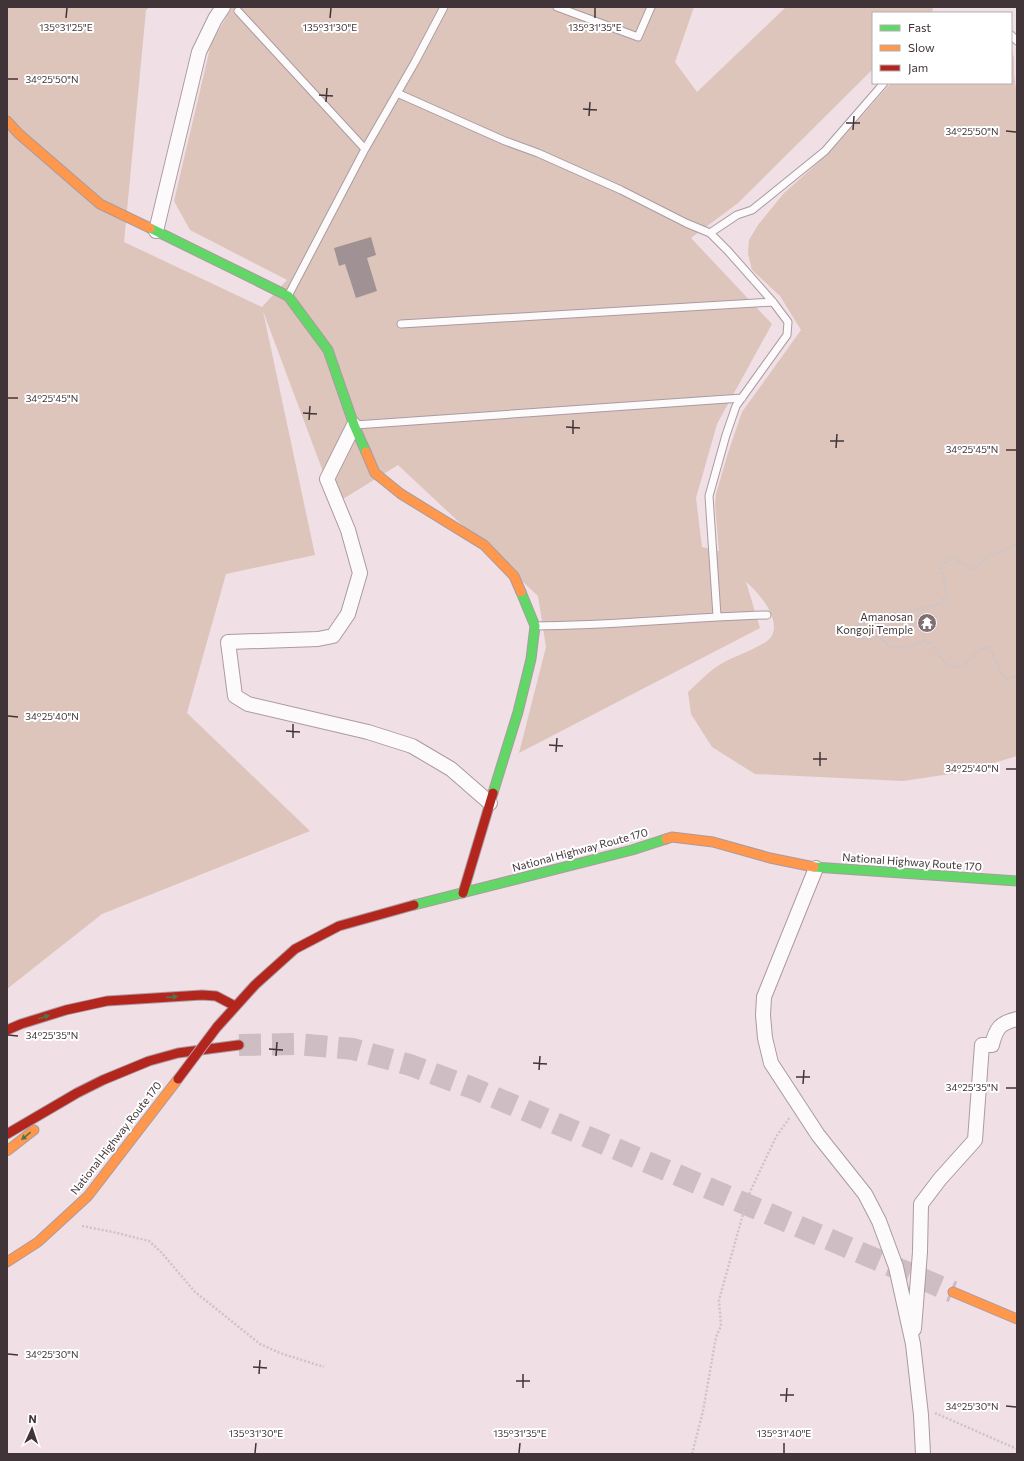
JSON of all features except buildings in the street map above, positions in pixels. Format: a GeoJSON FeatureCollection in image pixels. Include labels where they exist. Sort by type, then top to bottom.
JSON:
{"type":"FeatureCollection","features":[{"type":"Feature","properties":{"kind":"main road"},"geometry":{"type":"LineString","coordinates":[[7,121],[19,134],[100,204],[288,296],[328,350],[354,425],[375,474],[401,494],[484,545],[514,576],[535,626],[531,659],[518,712],[463,893]]}},
{"type":"Feature","properties":{"kind":"main road","name":"National Highway Route 170"},"geometry":{"type":"LineString","coordinates":[[7,1262],[38,1242],[88,1196],[217,1027],[255,985],[295,949],[340,926],[390,911],[632,850],[672,837],[712,842],[770,858],[816,868],[1017,881]]}},
{"type":"Feature","properties":{"kind":"main road"},"geometry":{"type":"LineString","coordinates":[[7,1030],[66,1010],[107,1001],[202,995],[216,996],[235,1006]]}},
{"type":"Feature","properties":{"kind":"main road"},"geometry":{"type":"LineString","coordinates":[[219,1006],[235,1006]]}},
{"type":"Feature","properties":{"kind":"main road"},"geometry":{"type":"LineString","coordinates":[[7,1134],[77,1093],[103,1080],[149,1062],[178,1053],[239,1045]]}},
{"type":"Feature","properties":{"kind":"main road"},"geometry":{"type":"LineString","coordinates":[[7,1151],[26,1137],[77,1093]]}},
{"type":"Feature","properties":{"kind":"main road"},"geometry":{"type":"LineString","coordinates":[[19,1117],[44,1111]]}},
{"type":"Feature","properties":{"kind":"main road"},"geometry":{"type":"LineString","coordinates":[[953,1292],[1017,1319]]}},
{"type":"Feature","properties":{"kind":"street"},"geometry":{"type":"LineString","coordinates":[[156,231],[200,52],[215,19],[223,7]]}},
{"type":"Feature","properties":{"kind":"street"},"geometry":{"type":"LineString","coordinates":[[354,425],[327,479],[348,530],[360,573],[348,614],[333,636],[318,639],[228,642],[235,696],[248,704],[368,732],[412,746],[451,769],[490,803]]}},
{"type":"Feature","properties":{"kind":"street"},"geometry":{"type":"LineString","coordinates":[[816,868],[764,997],[763,1015],[765,1038],[771,1063],[818,1135],[865,1194],[879,1221],[896,1267],[913,1344],[921,1415],[923,1454]]}},
{"type":"Feature","properties":{"kind":"street"},"geometry":{"type":"LineString","coordinates":[[913,1344],[920,1252],[921,1204],[940,1179],[975,1140],[982,1044],[992,1045],[995,1030],[1007,1022],[1017,1019]]}},
{"type":"Feature","properties":{"kind":"lane"},"geometry":{"type":"LineString","coordinates":[[288,296],[365,149],[444,7]]}},
{"type":"Feature","properties":{"kind":"lane"},"geometry":{"type":"LineString","coordinates":[[557,7],[638,37],[651,7]]}},
{"type":"Feature","properties":{"kind":"lane"},"geometry":{"type":"LineString","coordinates":[[238,11],[365,149]]}},
{"type":"Feature","properties":{"kind":"lane"},"geometry":{"type":"LineString","coordinates":[[710,233],[737,215],[752,210],[825,151],[883,84]]}},
{"type":"Feature","properties":{"kind":"lane"},"geometry":{"type":"LineString","coordinates":[[397,93],[505,142],[538,153],[621,190],[686,223],[710,233],[773,302],[788,322],[787,335],[736,406],[726,435],[709,496],[717,616]]}},
{"type":"Feature","properties":{"kind":"lane"},"geometry":{"type":"LineString","coordinates":[[401,324],[773,302]]}},
{"type":"Feature","properties":{"kind":"lane"},"geometry":{"type":"LineString","coordinates":[[354,425],[742,398]]}},
{"type":"Feature","properties":{"kind":"lane"},"geometry":{"type":"LineString","coordinates":[[535,626],[568,626],[767,614]]}},
{"type":"Feature","properties":{"kind":"path"},"geometry":{"type":"LineString","coordinates":[[1017,541],[1013,547],[988,556],[974,569],[956,560],[951,559],[944,562],[942,568],[946,596],[941,603],[875,619],[857,626],[854,630],[855,638],[860,640],[879,636],[889,647],[907,647],[924,641],[931,643],[946,665],[956,667],[964,665],[976,651],[984,648],[990,648],[1002,675],[1006,679],[1017,676]]}},
{"type":"Feature","properties":{"kind":"path"},"geometry":{"type":"LineString","coordinates":[[692,1454],[703,1411],[716,1337],[721,1326],[719,1300],[748,1196],[776,1137],[798,1105]]}},
{"type":"Feature","properties":{"kind":"path"},"geometry":{"type":"LineString","coordinates":[[60,1222],[113,1232],[148,1241],[161,1252],[195,1292],[260,1344],[324,1367]]}},
{"type":"Feature","properties":{"kind":"path"},"geometry":{"type":"LineString","coordinates":[[934,1413],[1017,1449]]}},
{"type":"Feature","properties":{"kind":"shaded area"},"geometry":{"type":"Polygon","coordinates":[[[7,7],[150,7],[146,10],[124,242],[262,307],[287,280],[190,230],[174,201],[211,44],[232,7],[694,7],[675,62],[697,92],[786,7],[932,7],[933,10],[931,12],[872,12],[872,70],[738,203],[691,238],[772,324],[717,424],[696,498],[702,547],[719,551],[715,504],[716,494],[742,412],[801,330],[780,296],[752,270],[748,254],[749,240],[758,225],[784,193],[830,152],[890,84],[1012,84],[1012,51],[1014,58],[1014,74],[1017,96],[1017,756],[964,772],[903,781],[755,774],[712,747],[691,714],[688,692],[708,674],[726,661],[767,641],[772,635],[774,627],[773,618],[764,601],[746,582],[760,628],[519,753],[546,647],[538,596],[398,465],[335,504],[263,311],[315,555],[226,574],[187,713],[310,831],[102,914],[7,989],[7,7]]]}},
{"type":"Feature","properties":{"kind":"tunnel"},"geometry":{"type":"LineString","coordinates":[[239,1045],[297,1044],[353,1049],[410,1065],[475,1089],[953,1292]]}},
{"type":"Feature","properties":{"kind":"traffic: fast"},"geometry":{"type":"LineString","coordinates":[[150,228],[288,296],[328,350],[354,425],[366,452]]}},
{"type":"Feature","properties":{"kind":"traffic: fast"},"geometry":{"type":"LineString","coordinates":[[493,793],[518,712],[531,659],[535,626],[521,592]]}},
{"type":"Feature","properties":{"kind":"traffic: fast"},"geometry":{"type":"LineString","coordinates":[[414,905],[632,850],[666,839]]}},
{"type":"Feature","properties":{"kind":"traffic: fast"},"geometry":{"type":"LineString","coordinates":[[814,867],[1017,881]]}},
{"type":"Feature","properties":{"kind":"traffic: slow"},"geometry":{"type":"LineString","coordinates":[[7,121],[19,134],[100,204],[150,228]]}},
{"type":"Feature","properties":{"kind":"traffic: slow"},"geometry":{"type":"LineString","coordinates":[[366,452],[375,473],[401,494],[484,545],[514,576],[521,592]]}},
{"type":"Feature","properties":{"kind":"traffic: slow"},"geometry":{"type":"LineString","coordinates":[[666,839],[672,837],[713,842],[770,858],[814,867]]}},
{"type":"Feature","properties":{"kind":"traffic: slow"},"geometry":{"type":"LineString","coordinates":[[7,1262],[38,1242],[88,1196],[178,1079]]}},
{"type":"Feature","properties":{"kind":"traffic: slow"},"geometry":{"type":"LineString","coordinates":[[7,1151],[34,1130]]}},
{"type":"Feature","properties":{"kind":"traffic: slow"},"geometry":{"type":"LineString","coordinates":[[953,1292],[1017,1319]]}},
{"type":"Feature","properties":{"kind":"traffic: jam"},"geometry":{"type":"LineString","coordinates":[[463,893],[493,793]]}},
{"type":"Feature","properties":{"kind":"traffic: jam"},"geometry":{"type":"LineString","coordinates":[[217,1027],[255,985],[295,949],[339,926],[414,905]]}},
{"type":"Feature","properties":{"kind":"traffic: jam"},"geometry":{"type":"LineString","coordinates":[[7,1030],[66,1010],[107,1001],[202,995],[216,996],[235,1006]]}},
{"type":"Feature","properties":{"kind":"traffic: jam"},"geometry":{"type":"LineString","coordinates":[[178,1079],[217,1027]]}},
{"type":"Feature","properties":{"kind":"traffic: jam"},"geometry":{"type":"LineString","coordinates":[[7,1134],[77,1093],[103,1080],[149,1061],[178,1053],[239,1045]]}},
{"type":"Feature","properties":{"kind":"place","name":"Amanosan Kongoji Temple"},"geometry":{"type":"Point","coordinates":[927,623]}}]}
